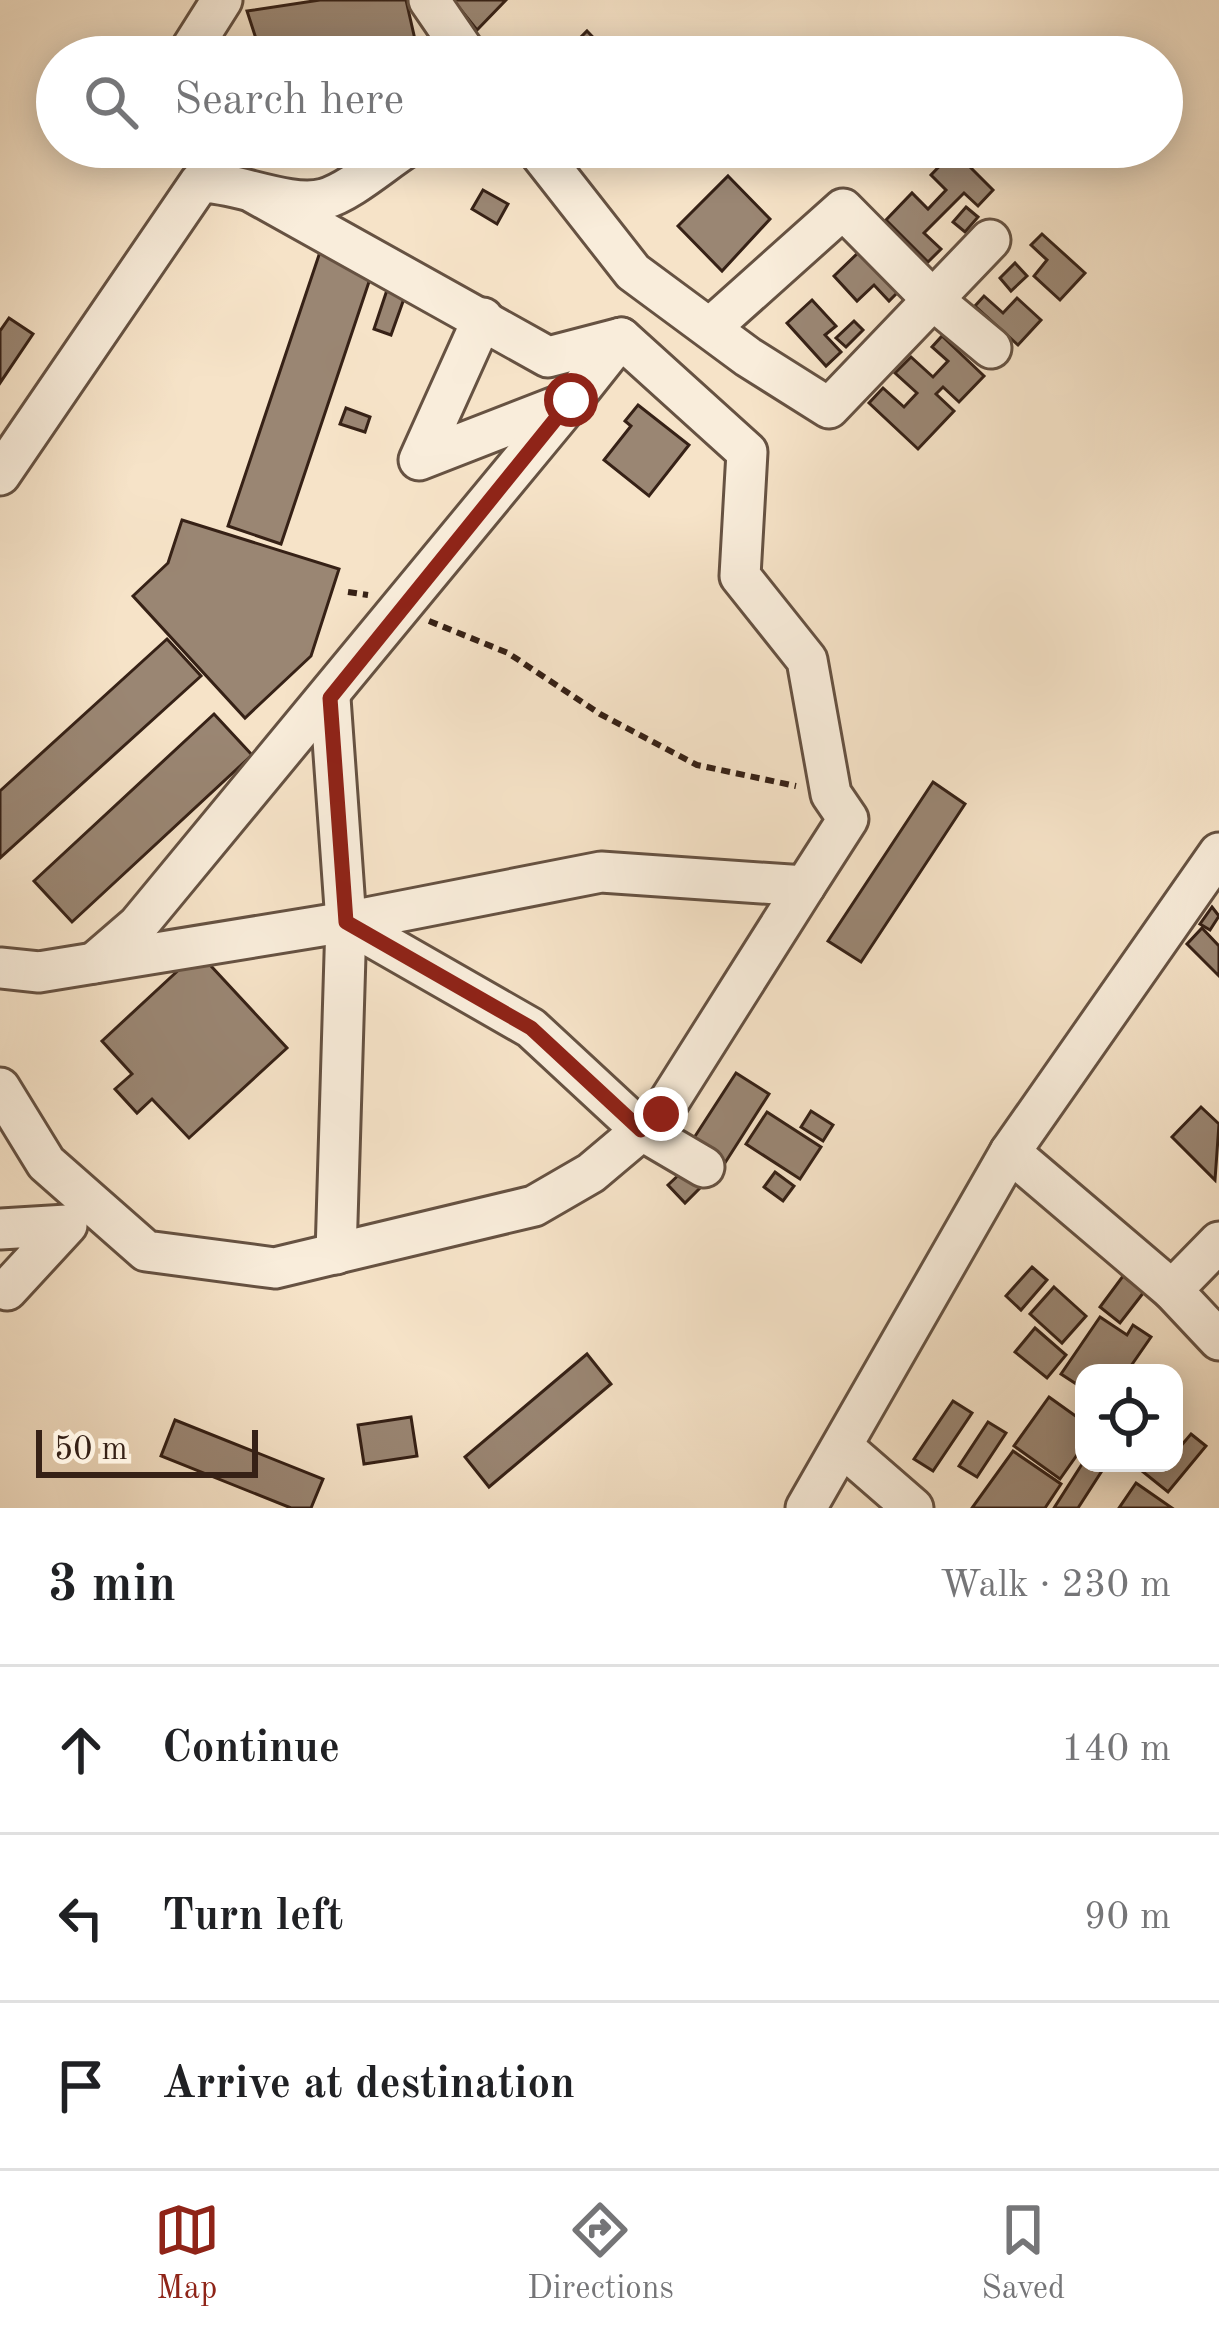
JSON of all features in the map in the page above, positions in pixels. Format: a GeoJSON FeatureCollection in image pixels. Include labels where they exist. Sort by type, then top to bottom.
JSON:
{"type":"FeatureCollection","features":[{"type":"Feature","properties":{"kind":"street"},"geometry":{"type":"LineString","coordinates":[[200,36],[223,0]]}},
{"type":"Feature","properties":{"kind":"street"},"geometry":{"type":"LineString","coordinates":[[428,0],[453,36]]}},
{"type":"Feature","properties":{"kind":"street"},"geometry":{"type":"LineString","coordinates":[[219,168],[242,188],[548,357],[621,338]]}},
{"type":"Feature","properties":{"kind":"street"},"geometry":{"type":"LineString","coordinates":[[0,475],[200,182],[323,199],[373,168]]}},
{"type":"Feature","properties":{"kind":"street"},"geometry":{"type":"LineString","coordinates":[[551,168],[633,272],[829,408],[990,240]]}},
{"type":"Feature","properties":{"kind":"street"},"geometry":{"type":"LineString","coordinates":[[710,328],[842,209],[932,299],[991,348]]}},
{"type":"Feature","properties":{"kind":"street"},"geometry":{"type":"LineString","coordinates":[[483,318],[419,460],[571,400]]}},
{"type":"Feature","properties":{"kind":"street"},"geometry":{"type":"LineString","coordinates":[[93,964],[138,925],[330,698],[621,338]]}},
{"type":"Feature","properties":{"kind":"street"},"geometry":{"type":"LineString","coordinates":[[0,1088],[46,1163],[146,1251],[275,1268],[533,1206],[591,1173],[661,1114],[848,819],[831,794],[807,660],[740,576],[747,452],[621,338]]}},
{"type":"Feature","properties":{"kind":"street"},"geometry":{"type":"LineString","coordinates":[[330,698],[346,922],[336,1254]]}},
{"type":"Feature","properties":{"kind":"street"},"geometry":{"type":"LineString","coordinates":[[806,1508],[1010,1152],[1219,853]]}},
{"type":"Feature","properties":{"kind":"street"},"geometry":{"type":"LineString","coordinates":[[0,968],[39,973],[346,922],[601,872],[806,886]]}},
{"type":"Feature","properties":{"kind":"street"},"geometry":{"type":"LineString","coordinates":[[346,922],[531,1028],[641,1130],[704,1167]]}},
{"type":"Feature","properties":{"kind":"street"},"geometry":{"type":"LineString","coordinates":[[1010,1152],[1172,1290],[1219,1340]]}},
{"type":"Feature","properties":{"kind":"street"},"geometry":{"type":"LineString","coordinates":[[0,1229],[67,1226],[7,1291]]}},
{"type":"Feature","properties":{"kind":"street"},"geometry":{"type":"LineString","coordinates":[[1172,1290],[1219,1243]]}},
{"type":"Feature","properties":{"kind":"street"},"geometry":{"type":"LineString","coordinates":[[844,1448],[913,1508]]}},
{"type":"Feature","properties":{"kind":"path"},"geometry":{"type":"LineString","coordinates":[[348,592],[508,653],[600,714],[698,765],[831,794]]}},
{"type":"Feature","properties":{"kind":"building"},"geometry":{"type":"Polygon","coordinates":[[[320,0],[406,0],[414,36],[255,36],[247,11],[320,0]]]}},
{"type":"Feature","properties":{"kind":"building"},"geometry":{"type":"Polygon","coordinates":[[[453,0],[506,0],[477,30],[453,0]]]}},
{"type":"Feature","properties":{"kind":"building"},"geometry":{"type":"Polygon","coordinates":[[[938,168],[971,168],[993,190],[978,206],[964,193],[924,233],[941,249],[928,262],[886,220],[912,193],[928,209],[946,190],[931,175],[938,168]]]}},
{"type":"Feature","properties":{"kind":"building"},"geometry":{"type":"Polygon","coordinates":[[[728,176],[770,219],[722,271],[678,226],[728,176]]]}},
{"type":"Feature","properties":{"kind":"building"},"geometry":{"type":"Polygon","coordinates":[[[483,190],[508,204],[497,224],[472,209],[483,190]]]}},
{"type":"Feature","properties":{"kind":"building"},"geometry":{"type":"Polygon","coordinates":[[[966,207],[978,217],[965,232],[953,222],[966,207]]]}},
{"type":"Feature","properties":{"kind":"building"},"geometry":{"type":"Polygon","coordinates":[[[1042,234],[1085,273],[1060,300],[1034,276],[1047,260],[1031,245],[1042,234]]]}},
{"type":"Feature","properties":{"kind":"building"},"geometry":{"type":"Polygon","coordinates":[[[321,249],[374,267],[281,544],[228,526],[321,249]]]}},
{"type":"Feature","properties":{"kind":"building"},"geometry":{"type":"Polygon","coordinates":[[[861,250],[899,291],[889,301],[874,285],[857,301],[834,276],[861,250]]]}},
{"type":"Feature","properties":{"kind":"building"},"geometry":{"type":"Polygon","coordinates":[[[1015,263],[1027,276],[1011,291],[1000,278],[1015,263]]]}},
{"type":"Feature","properties":{"kind":"building"},"geometry":{"type":"Polygon","coordinates":[[[387,290],[405,296],[391,335],[374,329],[387,290]]]}},
{"type":"Feature","properties":{"kind":"building"},"geometry":{"type":"Polygon","coordinates":[[[984,296],[1003,313],[1017,298],[1041,320],[1018,345],[975,306],[984,296]]]}},
{"type":"Feature","properties":{"kind":"building"},"geometry":{"type":"Polygon","coordinates":[[[812,300],[836,326],[825,335],[841,352],[826,366],[787,323],[812,300]]]}},
{"type":"Feature","properties":{"kind":"building"},"geometry":{"type":"Polygon","coordinates":[[[9,318],[33,334],[0,383],[0,331],[9,318]]]}},
{"type":"Feature","properties":{"kind":"building"},"geometry":{"type":"Polygon","coordinates":[[[854,321],[863,330],[846,347],[836,338],[854,321]]]}},
{"type":"Feature","properties":{"kind":"building"},"geometry":{"type":"Polygon","coordinates":[[[942,336],[984,376],[959,402],[943,387],[936,394],[954,411],[918,449],[869,403],[883,388],[904,407],[917,393],[895,373],[911,357],[933,377],[948,361],[932,347],[942,336]]]}},
{"type":"Feature","properties":{"kind":"building"},"geometry":{"type":"Polygon","coordinates":[[[638,405],[689,445],[649,496],[604,460],[631,426],[625,421],[638,405]]]}},
{"type":"Feature","properties":{"kind":"building"},"geometry":{"type":"Polygon","coordinates":[[[346,408],[370,417],[365,432],[340,424],[346,408]]]}},
{"type":"Feature","properties":{"kind":"building"},"geometry":{"type":"Polygon","coordinates":[[[182,520],[339,569],[311,656],[245,718],[133,596],[168,563],[182,520]]]}},
{"type":"Feature","properties":{"kind":"building"},"geometry":{"type":"Polygon","coordinates":[[[167,639],[201,676],[0,858],[0,791],[167,639]]]}},
{"type":"Feature","properties":{"kind":"building"},"geometry":{"type":"Polygon","coordinates":[[[214,714],[252,755],[72,922],[34,881],[214,714]]]}},
{"type":"Feature","properties":{"kind":"building"},"geometry":{"type":"Polygon","coordinates":[[[933,782],[965,804],[861,962],[828,941],[933,782]]]}},
{"type":"Feature","properties":{"kind":"building"},"geometry":{"type":"Polygon","coordinates":[[[1212,907],[1219,916],[1210,930],[1200,924],[1212,907]]]}},
{"type":"Feature","properties":{"kind":"building"},"geometry":{"type":"Polygon","coordinates":[[[1202,928],[1219,946],[1219,976],[1187,944],[1202,928]]]}},
{"type":"Feature","properties":{"kind":"building"},"geometry":{"type":"Polygon","coordinates":[[[198,952],[287,1048],[189,1138],[152,1099],[137,1113],[115,1089],[132,1074],[102,1041],[198,952]]]}},
{"type":"Feature","properties":{"kind":"building"},"geometry":{"type":"Polygon","coordinates":[[[736,1073],[769,1094],[723,1166],[690,1144],[736,1073]]]}},
{"type":"Feature","properties":{"kind":"building"},"geometry":{"type":"Polygon","coordinates":[[[1201,1107],[1219,1124],[1215,1180],[1172,1137],[1201,1107]]]}},
{"type":"Feature","properties":{"kind":"building"},"geometry":{"type":"Polygon","coordinates":[[[811,1111],[833,1125],[823,1141],[801,1127],[811,1111]]]}},
{"type":"Feature","properties":{"kind":"building"},"geometry":{"type":"Polygon","coordinates":[[[767,1112],[821,1147],[800,1179],[746,1144],[767,1112]]]}},
{"type":"Feature","properties":{"kind":"building"},"geometry":{"type":"Polygon","coordinates":[[[685,1169],[702,1186],[685,1203],[668,1185],[685,1169]]]}},
{"type":"Feature","properties":{"kind":"building"},"geometry":{"type":"Polygon","coordinates":[[[775,1172],[794,1186],[783,1201],[764,1187],[775,1172]]]}},
{"type":"Feature","properties":{"kind":"building"},"geometry":{"type":"Polygon","coordinates":[[[1032,1267],[1047,1280],[1021,1310],[1006,1296],[1032,1267]]]}},
{"type":"Feature","properties":{"kind":"building"},"geometry":{"type":"Polygon","coordinates":[[[1123,1276],[1144,1292],[1120,1323],[1100,1307],[1123,1276]]]}},
{"type":"Feature","properties":{"kind":"building"},"geometry":{"type":"Polygon","coordinates":[[[1054,1287],[1086,1316],[1062,1343],[1030,1314],[1054,1287]]]}},
{"type":"Feature","properties":{"kind":"building"},"geometry":{"type":"Polygon","coordinates":[[[1100,1317],[1127,1335],[1133,1325],[1151,1337],[1132,1364],[1075,1364],[1075,1383],[1061,1374],[1100,1317]]]}},
{"type":"Feature","properties":{"kind":"building"},"geometry":{"type":"Polygon","coordinates":[[[1035,1328],[1066,1355],[1047,1378],[1015,1352],[1035,1328]]]}},
{"type":"Feature","properties":{"kind":"building"},"geometry":{"type":"Polygon","coordinates":[[[587,1354],[611,1384],[489,1487],[465,1457],[587,1354]]]}},
{"type":"Feature","properties":{"kind":"building"},"geometry":{"type":"Polygon","coordinates":[[[1049,1397],[1075,1416],[1075,1458],[1060,1479],[1014,1446],[1049,1397]]]}},
{"type":"Feature","properties":{"kind":"building"},"geometry":{"type":"Polygon","coordinates":[[[953,1401],[972,1413],[933,1471],[914,1459],[953,1401]]]}},
{"type":"Feature","properties":{"kind":"building"},"geometry":{"type":"Polygon","coordinates":[[[411,1417],[417,1456],[364,1464],[358,1425],[411,1417]]]}},
{"type":"Feature","properties":{"kind":"building"},"geometry":{"type":"Polygon","coordinates":[[[175,1420],[323,1479],[311,1508],[291,1508],[161,1456],[175,1420]]]}},
{"type":"Feature","properties":{"kind":"building"},"geometry":{"type":"Polygon","coordinates":[[[988,1422],[1006,1433],[977,1477],[959,1466],[988,1422]]]}},
{"type":"Feature","properties":{"kind":"building"},"geometry":{"type":"Polygon","coordinates":[[[1191,1434],[1206,1446],[1168,1492],[1143,1472],[1183,1472],[1183,1443],[1191,1434]]]}},
{"type":"Feature","properties":{"kind":"building"},"geometry":{"type":"Polygon","coordinates":[[[1013,1451],[1061,1484],[1045,1508],[972,1508],[1013,1451]]]}},
{"type":"Feature","properties":{"kind":"building"},"geometry":{"type":"Polygon","coordinates":[[[1077,1472],[1101,1472],[1078,1508],[1054,1508],[1077,1472]]]}},
{"type":"Feature","properties":{"kind":"building"},"geometry":{"type":"Polygon","coordinates":[[[1136,1483],[1172,1508],[1119,1508],[1136,1483]]]}},
{"type":"Feature","properties":{"kind":"route"},"geometry":{"type":"LineString","coordinates":[[571,400],[330,698],[346,922],[531,1028],[641,1130],[661,1114]]}}]}
